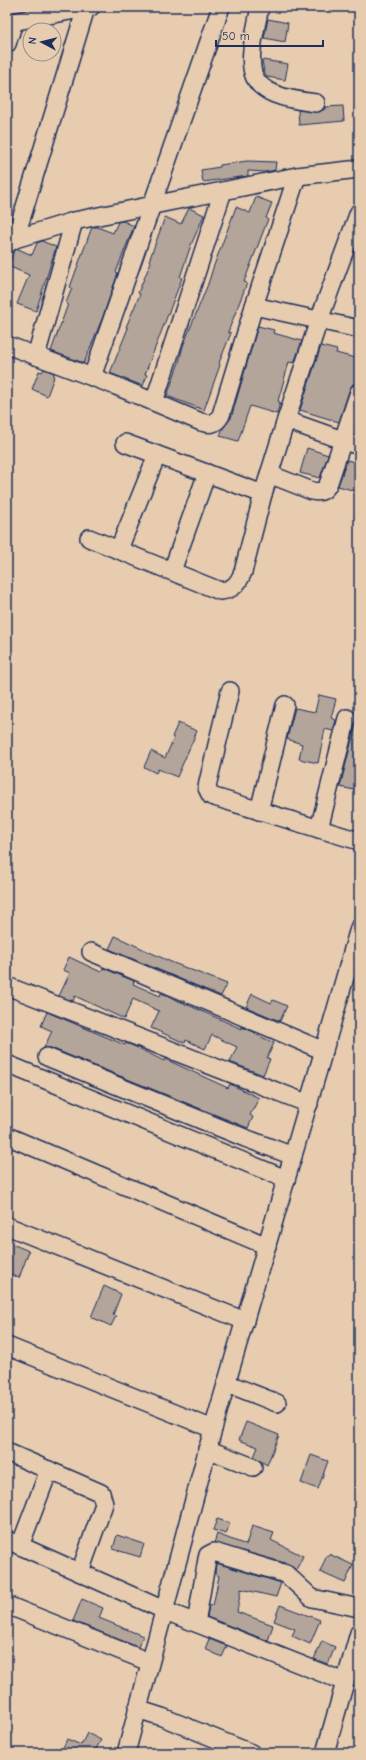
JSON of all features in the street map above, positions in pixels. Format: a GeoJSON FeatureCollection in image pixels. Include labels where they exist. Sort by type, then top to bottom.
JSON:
{"type":"FeatureCollection","features":[{"type":"Feature","properties":{"kind":"street"},"geometry":{"type":"LineString","coordinates":[[7,44],[11,23],[89,7]]}},
{"type":"Feature","properties":{"kind":"street"},"geometry":{"type":"LineString","coordinates":[[11,241],[89,7]]}},
{"type":"Feature","properties":{"kind":"street"},"geometry":{"type":"LineString","coordinates":[[92,377],[221,7]]}},
{"type":"Feature","properties":{"kind":"street"},"geometry":{"type":"LineString","coordinates":[[260,7],[251,56],[252,72],[258,84],[269,92],[281,97],[316,103]]}},
{"type":"Feature","properties":{"kind":"street"},"geometry":{"type":"LineString","coordinates":[[11,241],[74,221],[297,176],[359,169]]}},
{"type":"Feature","properties":{"kind":"street"},"geometry":{"type":"LineString","coordinates":[[7,345],[92,377],[201,422],[212,424],[216,422],[221,415],[254,306],[297,176]]}},
{"type":"Feature","properties":{"kind":"street"},"geometry":{"type":"LineString","coordinates":[[154,402],[223,191]]}},
{"type":"Feature","properties":{"kind":"street"},"geometry":{"type":"LineString","coordinates":[[89,538],[220,591],[234,587],[239,582],[243,572],[263,494],[286,420],[319,320],[359,212]]}},
{"type":"Feature","properties":{"kind":"street"},"geometry":{"type":"LineString","coordinates":[[36,356],[74,221]]}},
{"type":"Feature","properties":{"kind":"street"},"geometry":{"type":"LineString","coordinates":[[254,306],[359,329]]}},
{"type":"Feature","properties":{"kind":"street"},"geometry":{"type":"LineString","coordinates":[[269,474],[312,491],[321,491],[327,486],[359,392]]}},
{"type":"Feature","properties":{"kind":"street"},"geometry":{"type":"LineString","coordinates":[[286,420],[359,446]]}},
{"type":"Feature","properties":{"kind":"street"},"geometry":{"type":"LineString","coordinates":[[125,443],[263,494]]}},
{"type":"Feature","properties":{"kind":"street"},"geometry":{"type":"LineString","coordinates":[[119,549],[157,455]]}},
{"type":"Feature","properties":{"kind":"street"},"geometry":{"type":"LineString","coordinates":[[172,571],[207,473]]}},
{"type":"Feature","properties":{"kind":"street"},"geometry":{"type":"LineString","coordinates":[[230,691],[208,782],[208,793],[217,798],[359,841]]}},
{"type":"Feature","properties":{"kind":"street"},"geometry":{"type":"LineString","coordinates":[[259,811],[285,705]]}},
{"type":"Feature","properties":{"kind":"street"},"geometry":{"type":"LineString","coordinates":[[319,829],[347,718]]}},
{"type":"Feature","properties":{"kind":"street"},"geometry":{"type":"LineString","coordinates":[[180,1616],[213,1450],[213,1429],[231,1384],[245,1321],[266,1246],[309,1104],[359,928]]}},
{"type":"Feature","properties":{"kind":"street"},"geometry":{"type":"LineString","coordinates":[[91,952],[324,1051]]}},
{"type":"Feature","properties":{"kind":"street"},"geometry":{"type":"LineString","coordinates":[[7,986],[309,1104]]}},
{"type":"Feature","properties":{"kind":"street"},"geometry":{"type":"LineString","coordinates":[[47,1057],[293,1156]]}},
{"type":"Feature","properties":{"kind":"street"},"geometry":{"type":"LineString","coordinates":[[7,1064],[286,1179]]}},
{"type":"Feature","properties":{"kind":"street"},"geometry":{"type":"LineString","coordinates":[[7,1136],[266,1246]]}},
{"type":"Feature","properties":{"kind":"street"},"geometry":{"type":"LineString","coordinates":[[7,1226],[245,1321]]}},
{"type":"Feature","properties":{"kind":"street"},"geometry":{"type":"LineString","coordinates":[[7,1346],[213,1429]]}},
{"type":"Feature","properties":{"kind":"street"},"geometry":{"type":"LineString","coordinates":[[231,1384],[270,1400]]}},
{"type":"Feature","properties":{"kind":"street"},"geometry":{"type":"LineString","coordinates":[[213,1450],[249,1465]]}},
{"type":"Feature","properties":{"kind":"street"},"geometry":{"type":"LineString","coordinates":[[7,1452],[101,1493],[104,1504],[80,1572]]}},
{"type":"Feature","properties":{"kind":"street"},"geometry":{"type":"LineString","coordinates":[[49,1470],[14,1543],[180,1616],[345,1682]]}},
{"type":"Feature","properties":{"kind":"street"},"geometry":{"type":"LineString","coordinates":[[126,1753],[141,1710],[149,1662],[180,1616],[208,1555],[214,1552],[286,1574],[312,1598],[359,1608]]}},
{"type":"Feature","properties":{"kind":"street"},"geometry":{"type":"LineString","coordinates":[[7,1605],[149,1662]]}},
{"type":"Feature","properties":{"kind":"street"},"geometry":{"type":"LineString","coordinates":[[325,1753],[359,1633]]}},
{"type":"Feature","properties":{"kind":"street"},"geometry":{"type":"LineString","coordinates":[[141,1710],[251,1753]]}},
{"type":"Feature","properties":{"kind":"building"},"geometry":{"type":"Polygon","coordinates":[[[268,19],[288,23],[285,42],[264,38],[268,19]]]}},
{"type":"Feature","properties":{"kind":"building"},"geometry":{"type":"Polygon","coordinates":[[[262,60],[288,64],[285,80],[267,77],[264,72],[262,60]]]}},
{"type":"Feature","properties":{"kind":"building"},"geometry":{"type":"Polygon","coordinates":[[[343,106],[344,121],[299,125],[298,110],[319,112],[325,109],[325,107],[343,106]]]}},
{"type":"Feature","properties":{"kind":"building"},"geometry":{"type":"Polygon","coordinates":[[[247,161],[276,162],[275,170],[265,172],[248,171],[248,176],[203,182],[201,170],[220,167],[220,165],[247,161]]]}},
{"type":"Feature","properties":{"kind":"building"},"geometry":{"type":"Polygon","coordinates":[[[256,197],[272,203],[266,218],[268,219],[244,282],[247,283],[228,332],[231,333],[219,363],[219,368],[204,410],[167,396],[183,346],[208,284],[236,207],[250,213],[256,197]]]}},
{"type":"Feature","properties":{"kind":"building"},"geometry":{"type":"Polygon","coordinates":[[[189,208],[204,215],[191,245],[180,277],[182,278],[145,374],[147,375],[143,386],[110,373],[128,328],[126,327],[140,294],[138,293],[151,262],[149,261],[165,217],[181,224],[189,208]]]}},
{"type":"Feature","properties":{"kind":"building"},"geometry":{"type":"Polygon","coordinates":[[[123,221],[134,226],[116,272],[118,273],[102,319],[84,363],[51,351],[68,304],[66,303],[72,288],[70,287],[92,227],[97,227],[113,233],[118,222],[123,221]]]}},
{"type":"Feature","properties":{"kind":"building"},"geometry":{"type":"Polygon","coordinates":[[[42,241],[56,247],[36,311],[17,304],[29,275],[8,266],[14,251],[18,249],[32,255],[37,243],[42,241]]]}},
{"type":"Feature","properties":{"kind":"building"},"geometry":{"type":"Polygon","coordinates":[[[258,326],[274,330],[273,333],[302,341],[294,363],[289,362],[278,401],[280,402],[277,414],[250,406],[238,441],[220,436],[222,430],[231,418],[258,326]]]}},
{"type":"Feature","properties":{"kind":"building"},"geometry":{"type":"Polygon","coordinates":[[[321,346],[337,350],[336,353],[359,359],[359,382],[353,384],[350,388],[339,422],[300,410],[321,346]]]}},
{"type":"Feature","properties":{"kind":"building"},"geometry":{"type":"Polygon","coordinates":[[[44,369],[54,373],[47,396],[32,389],[39,371],[42,372],[44,369]]]}},
{"type":"Feature","properties":{"kind":"building"},"geometry":{"type":"Polygon","coordinates":[[[307,448],[328,455],[320,478],[300,473],[307,448]]]}},
{"type":"Feature","properties":{"kind":"building"},"geometry":{"type":"Polygon","coordinates":[[[347,460],[358,463],[354,477],[359,479],[359,492],[338,486],[347,460]]]}},
{"type":"Feature","properties":{"kind":"building"},"geometry":{"type":"Polygon","coordinates":[[[319,695],[336,699],[331,718],[336,720],[333,731],[325,729],[318,763],[299,759],[302,744],[287,739],[295,708],[315,712],[319,695]]]}},
{"type":"Feature","properties":{"kind":"building"},"geometry":{"type":"Polygon","coordinates":[[[178,723],[197,731],[177,777],[158,769],[156,773],[144,767],[151,751],[165,758],[174,738],[172,737],[178,723]]]}},
{"type":"Feature","properties":{"kind":"building"},"geometry":{"type":"Polygon","coordinates":[[[356,724],[359,725],[359,756],[354,779],[359,780],[359,791],[340,787],[356,724]]]}},
{"type":"Feature","properties":{"kind":"building"},"geometry":{"type":"Polygon","coordinates":[[[115,936],[171,962],[227,984],[221,996],[109,949],[115,936]]]}},
{"type":"Feature","properties":{"kind":"building"},"geometry":{"type":"Polygon","coordinates":[[[69,957],[101,972],[103,968],[134,981],[133,984],[160,996],[161,993],[242,1029],[242,1027],[256,1033],[255,1034],[274,1043],[267,1058],[270,1059],[263,1075],[230,1062],[237,1047],[212,1035],[205,1049],[186,1040],[185,1043],[151,1028],[159,1011],[133,999],[124,1019],[75,996],[73,1001],[59,996],[70,973],[63,970],[69,957]]]}},
{"type":"Feature","properties":{"kind":"building"},"geometry":{"type":"Polygon","coordinates":[[[252,994],[271,1003],[273,1000],[287,1006],[280,1021],[246,1007],[252,994]]]}},
{"type":"Feature","properties":{"kind":"building"},"geometry":{"type":"Polygon","coordinates":[[[47,1012],[125,1045],[126,1043],[138,1048],[164,1061],[165,1059],[228,1088],[230,1084],[259,1098],[250,1115],[253,1117],[248,1128],[51,1048],[44,1048],[52,1031],[41,1026],[47,1012]]]}},
{"type":"Feature","properties":{"kind":"building"},"geometry":{"type":"Polygon","coordinates":[[[7,1242],[29,1251],[19,1278],[7,1273],[7,1242]]]}},
{"type":"Feature","properties":{"kind":"building"},"geometry":{"type":"Polygon","coordinates":[[[104,1286],[121,1294],[113,1315],[116,1316],[111,1326],[91,1317],[104,1286]]]}},
{"type":"Feature","properties":{"kind":"building"},"geometry":{"type":"Polygon","coordinates":[[[246,1422],[279,1435],[267,1465],[254,1457],[258,1447],[239,1440],[246,1422]]]}},
{"type":"Feature","properties":{"kind":"building"},"geometry":{"type":"Polygon","coordinates":[[[311,1455],[328,1461],[318,1489],[301,1483],[311,1455]]]}},
{"type":"Feature","properties":{"kind":"building"},"geometry":{"type":"Polygon","coordinates":[[[217,1519],[230,1523],[226,1534],[213,1530],[217,1519]]]}},
{"type":"Feature","properties":{"kind":"building"},"geometry":{"type":"Polygon","coordinates":[[[252,1526],[274,1533],[271,1540],[303,1556],[296,1570],[289,1564],[214,1543],[217,1534],[246,1545],[252,1526]]]}},
{"type":"Feature","properties":{"kind":"building"},"geometry":{"type":"Polygon","coordinates":[[[117,1535],[144,1544],[140,1557],[113,1549],[117,1535]]]}},
{"type":"Feature","properties":{"kind":"building"},"geometry":{"type":"Polygon","coordinates":[[[329,1554],[353,1565],[345,1583],[320,1572],[327,1555],[329,1556],[329,1554]]]}},
{"type":"Feature","properties":{"kind":"building"},"geometry":{"type":"Polygon","coordinates":[[[216,1563],[281,1583],[276,1597],[241,1589],[237,1612],[273,1625],[268,1641],[207,1617],[209,1605],[213,1606],[219,1576],[215,1574],[216,1563]]]}},
{"type":"Feature","properties":{"kind":"building"},"geometry":{"type":"Polygon","coordinates":[[[82,1599],[103,1608],[99,1618],[143,1636],[138,1647],[73,1621],[82,1599]]]}},
{"type":"Feature","properties":{"kind":"building"},"geometry":{"type":"Polygon","coordinates":[[[280,1605],[320,1620],[310,1644],[292,1636],[295,1629],[274,1621],[280,1605]]]}},
{"type":"Feature","properties":{"kind":"building"},"geometry":{"type":"Polygon","coordinates":[[[209,1639],[227,1646],[222,1657],[205,1649],[209,1639]]]}},
{"type":"Feature","properties":{"kind":"building"},"geometry":{"type":"Polygon","coordinates":[[[322,1641],[335,1647],[328,1664],[314,1659],[322,1641]]]}},
{"type":"Feature","properties":{"kind":"building"},"geometry":{"type":"Polygon","coordinates":[[[87,1733],[101,1740],[95,1751],[98,1753],[68,1753],[62,1750],[67,1739],[81,1745],[87,1733]]]}}]}
